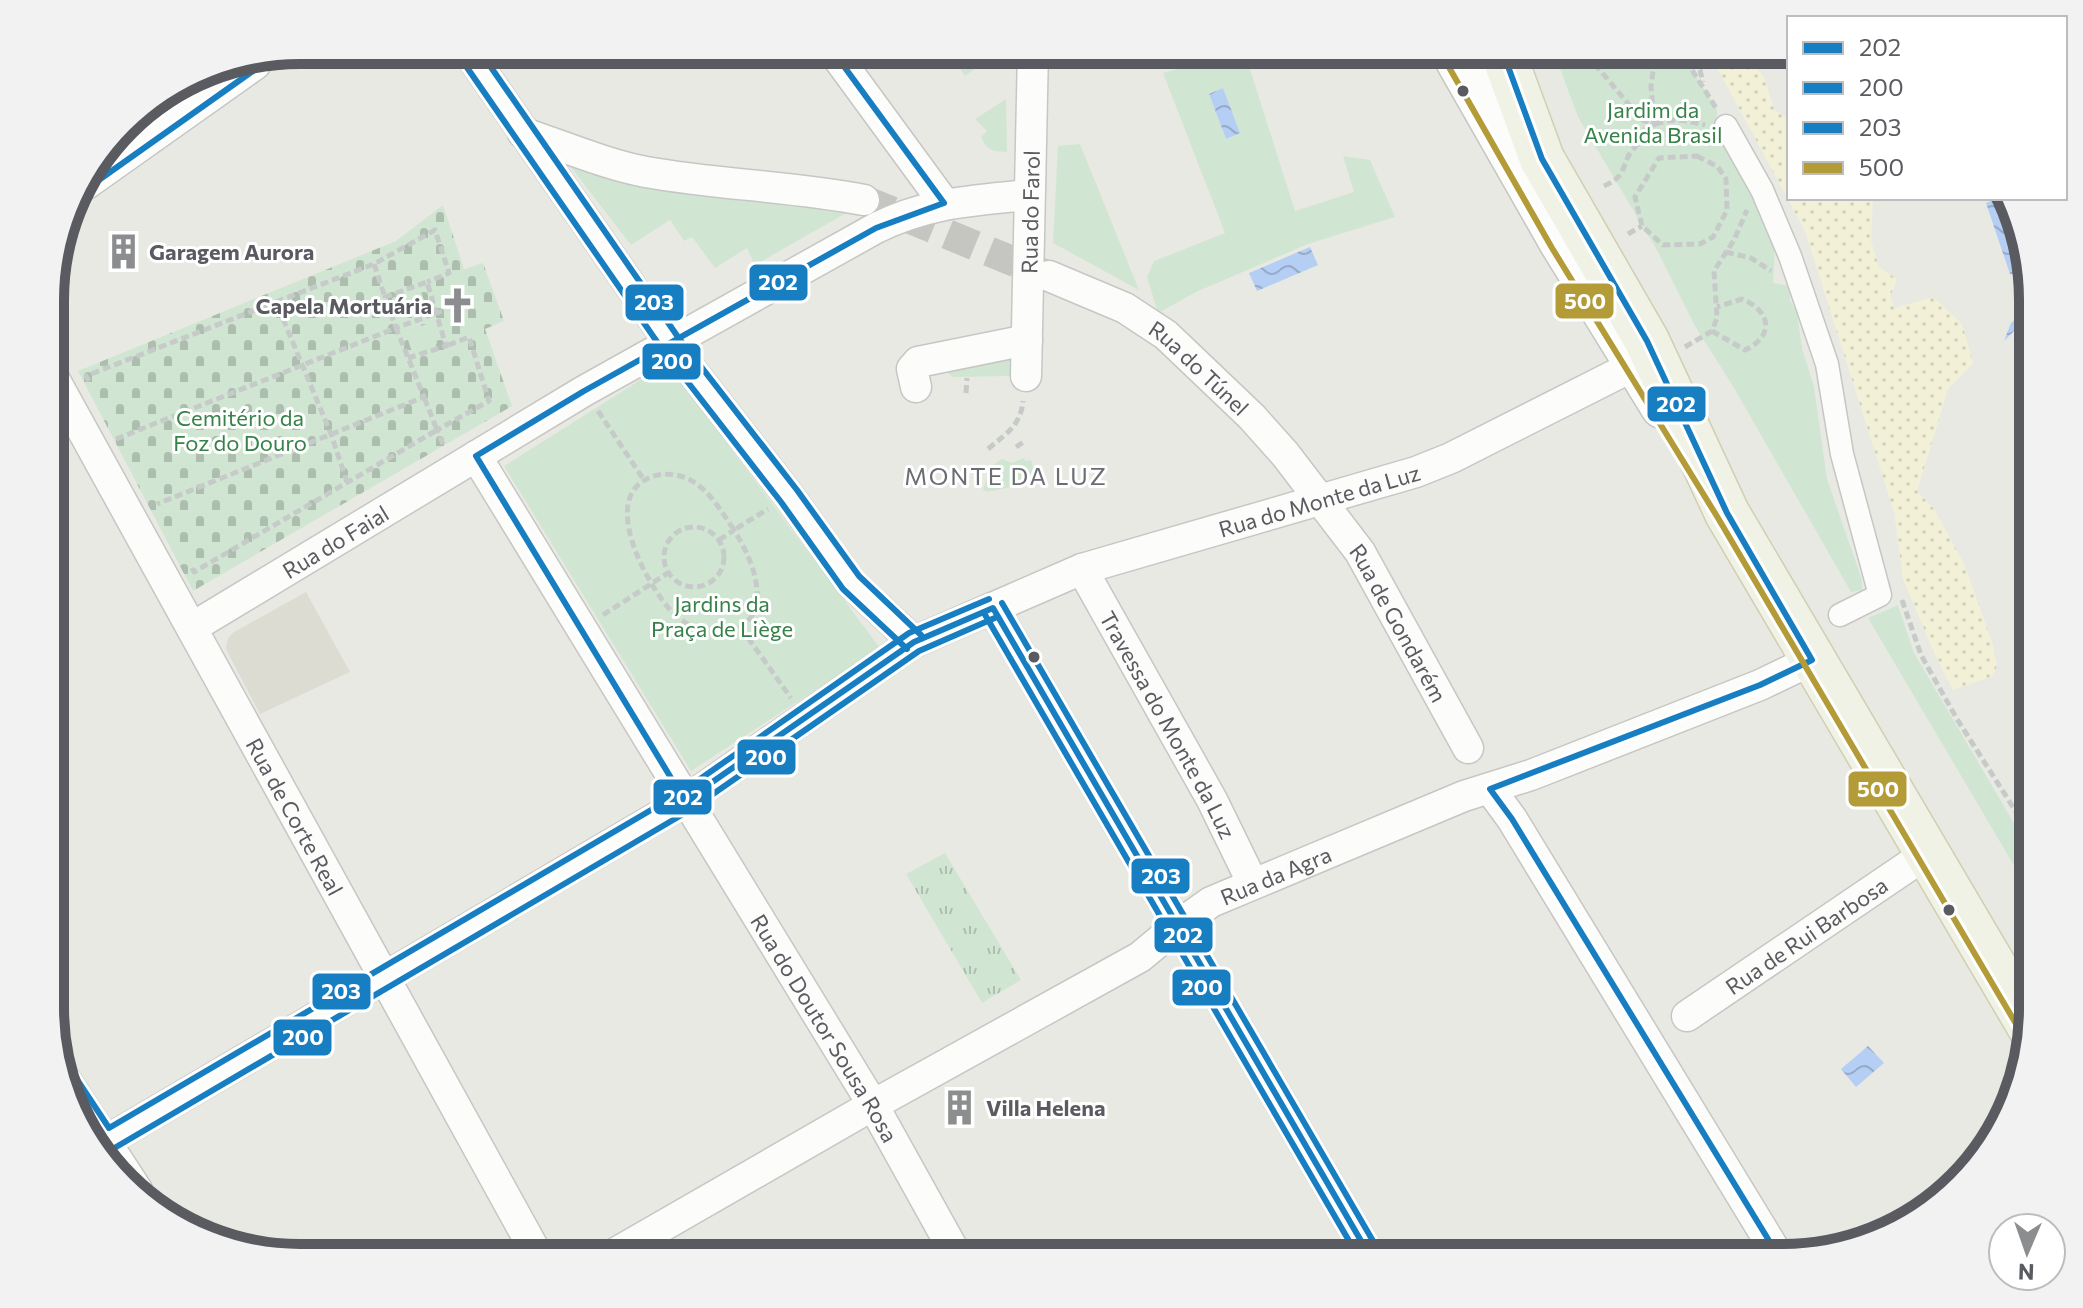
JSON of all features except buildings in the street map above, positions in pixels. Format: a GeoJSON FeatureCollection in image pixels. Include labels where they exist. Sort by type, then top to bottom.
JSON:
{"type":"FeatureCollection","features":[{"type":"Feature","properties":{"kind":"main road"},"geometry":{"type":"LineString","coordinates":[[1459,64],[1553,228],[1727,513],[2018,1007]]}},
{"type":"Feature","properties":{"kind":"main road"},"geometry":{"type":"LineString","coordinates":[[1507,64],[1542,159],[1647,341],[1727,513]]}},
{"type":"Feature","properties":{"kind":"main road"},"geometry":{"type":"LineString","coordinates":[[111,159],[230,75]]}},
{"type":"Feature","properties":{"kind":"main road"},"geometry":{"type":"LineString","coordinates":[[1542,159],[1553,228]]}},
{"type":"Feature","properties":{"kind":"street"},"geometry":{"type":"LineString","coordinates":[[476,64],[670,343],[789,496],[851,583],[914,642]]}},
{"type":"Feature","properties":{"kind":"street"},"geometry":{"type":"LineString","coordinates":[[842,64],[944,203]]}},
{"type":"Feature","properties":{"kind":"street","name":"Rua do Farol"},"geometry":{"type":"LineString","coordinates":[[1025,384],[1033,64]]}},
{"type":"Feature","properties":{"kind":"street"},"geometry":{"type":"LineString","coordinates":[[1726,126],[1762,190],[1827,364],[1842,454],[1880,595],[1840,615]]}},
{"type":"Feature","properties":{"kind":"street"},"geometry":{"type":"LineString","coordinates":[[523,133],[615,165],[642,171],[717,182],[818,191],[864,200]]}},
{"type":"Feature","properties":{"kind":"street","name":"Rua do Faial"},"geometry":{"type":"LineString","coordinates":[[193,627],[584,391],[876,228],[944,203],[1028,195]]}},
{"type":"Feature","properties":{"kind":"street","name":"Rua do Túnel"},"geometry":{"type":"LineString","coordinates":[[1049,276],[1125,308],[1166,335],[1252,417],[1320,500]]}},
{"type":"Feature","properties":{"kind":"street"},"geometry":{"type":"LineString","coordinates":[[916,387],[912,369],[918,362],[1027,340]]}},
{"type":"Feature","properties":{"kind":"street","name":"Rua do Monte da Luz"},"geometry":{"type":"LineString","coordinates":[[106,1141],[685,801],[914,642],[1082,569],[1416,472],[1451,458],[1635,365]]}},
{"type":"Feature","properties":{"kind":"street","name":"Rua de Corte Real"},"geometry":{"type":"LineString","coordinates":[[64,397],[531,1244]]}},
{"type":"Feature","properties":{"kind":"street","name":"Rua do Doutor Sousa Rosa"},"geometry":{"type":"LineString","coordinates":[[476,456],[873,1105],[950,1244]]}},
{"type":"Feature","properties":{"kind":"street","name":"Rua de Gondarém"},"geometry":{"type":"LineString","coordinates":[[1320,500],[1360,552],[1469,750]]}},
{"type":"Feature","properties":{"kind":"street","name":"Travessa do Monte da Luz"},"geometry":{"type":"LineString","coordinates":[[1082,569],[1212,800],[1253,884]]}},
{"type":"Feature","properties":{"kind":"street"},"geometry":{"type":"LineString","coordinates":[[993,608],[1362,1243]]}},
{"type":"Feature","properties":{"kind":"street","name":"Rua da Agra"},"geometry":{"type":"LineString","coordinates":[[632,1244],[1140,957],[1211,902],[1487,784],[1760,685],[1812,660]]}},
{"type":"Feature","properties":{"kind":"street"},"geometry":{"type":"LineString","coordinates":[[1487,784],[1512,819],[1770,1243]]}},
{"type":"Feature","properties":{"kind":"street","name":"Rua de Rui Barbosa"},"geometry":{"type":"LineString","coordinates":[[1687,1016],[1926,854]]}},
{"type":"Feature","properties":{"kind":"path"},"geometry":{"type":"LineString","coordinates":[[1593,64],[1641,119],[1654,125]]}},
{"type":"Feature","properties":{"kind":"path"},"geometry":{"type":"LineString","coordinates":[[1654,64],[1651,86],[1654,125]]}},
{"type":"Feature","properties":{"kind":"path"},"geometry":{"type":"LineString","coordinates":[[1687,64],[1726,126]]}},
{"type":"Feature","properties":{"kind":"path"},"geometry":{"type":"LineString","coordinates":[[1696,64],[1706,90]]}},
{"type":"Feature","properties":{"kind":"path"},"geometry":{"type":"LineString","coordinates":[[1604,186],[1615,181],[1626,169],[1629,155],[1642,141],[1645,129],[1663,120],[1726,126]]}},
{"type":"Feature","properties":{"kind":"path"},"geometry":{"type":"LineString","coordinates":[[1697,156],[1718,167],[1726,179],[1727,210],[1713,237],[1700,244],[1663,245],[1642,226],[1635,197],[1659,158],[1697,156]]}},
{"type":"Feature","properties":{"kind":"path"},"geometry":{"type":"LineString","coordinates":[[1684,348],[1712,331],[1717,318],[1714,271],[1734,240],[1746,211],[1762,190]]}},
{"type":"Feature","properties":{"kind":"path"},"geometry":{"type":"LineString","coordinates":[[1628,234],[1642,226]]}},
{"type":"Feature","properties":{"kind":"path"},"geometry":{"type":"LineString","coordinates":[[93,388],[86,376],[374,264],[435,230],[449,273],[385,297]]}},
{"type":"Feature","properties":{"kind":"path"},"geometry":{"type":"LineString","coordinates":[[1725,252],[1751,258],[1775,273],[1798,280]]}},
{"type":"Feature","properties":{"kind":"path"},"geometry":{"type":"LineString","coordinates":[[374,264],[437,430]]}},
{"type":"Feature","properties":{"kind":"path"},"geometry":{"type":"LineString","coordinates":[[427,282],[439,312],[446,346]]}},
{"type":"Feature","properties":{"kind":"path"},"geometry":{"type":"LineString","coordinates":[[1712,331],[1745,350],[1757,345],[1764,336],[1766,326],[1763,314],[1756,305],[1742,299],[1717,307]]}},
{"type":"Feature","properties":{"kind":"path"},"geometry":{"type":"LineString","coordinates":[[276,302],[331,434],[347,482]]}},
{"type":"Feature","properties":{"kind":"path"},"geometry":{"type":"LineString","coordinates":[[95,453],[121,438],[439,312]]}},
{"type":"Feature","properties":{"kind":"path"},"geometry":{"type":"LineString","coordinates":[[187,559],[194,572],[489,401],[469,337],[408,358]]}},
{"type":"Feature","properties":{"kind":"path"},"geometry":{"type":"LineString","coordinates":[[988,449],[1021,417],[1025,384]]}},
{"type":"Feature","properties":{"kind":"path"},"geometry":{"type":"LineString","coordinates":[[584,391],[644,480]]}},
{"type":"Feature","properties":{"kind":"path"},"geometry":{"type":"LineString","coordinates":[[157,504],[424,397]]}},
{"type":"Feature","properties":{"kind":"path"},"geometry":{"type":"LineString","coordinates":[[114,425],[121,438]]}},
{"type":"Feature","properties":{"kind":"path"},"geometry":{"type":"LineString","coordinates":[[1016,447],[1025,441]]}},
{"type":"Feature","properties":{"kind":"path"},"geometry":{"type":"LineString","coordinates":[[662,474],[688,478],[711,497],[734,530],[746,548],[757,587],[754,610],[741,628],[715,633],[690,625],[670,610],[652,583],[632,547],[628,519],[631,497],[644,480],[662,474]]}},
{"type":"Feature","properties":{"kind":"path"},"geometry":{"type":"LineString","coordinates":[[150,491],[165,518]]}},
{"type":"Feature","properties":{"kind":"path"},"geometry":{"type":"LineString","coordinates":[[719,540],[789,496]]}},
{"type":"Feature","properties":{"kind":"path"},"geometry":{"type":"LineString","coordinates":[[695,527],[713,533],[719,540],[724,558],[722,567],[711,582],[692,587],[683,585],[668,573],[664,564],[666,546],[677,532],[695,527]]}},
{"type":"Feature","properties":{"kind":"path"},"geometry":{"type":"LineString","coordinates":[[582,629],[668,573]]}},
{"type":"Feature","properties":{"kind":"path"},"geometry":{"type":"LineString","coordinates":[[1902,601],[1921,655],[1949,706],[2018,815]]}},
{"type":"Feature","properties":{"kind":"path"},"geometry":{"type":"LineString","coordinates":[[741,628],[805,718]]}},
{"type":"Feature","properties":{"kind":"shaded area"},"geometry":{"type":"Polygon","coordinates":[[[306,592],[350,672],[260,714],[226,648],[228,638],[306,592]]]}},
{"type":"Feature","properties":{"kind":"green space"},"geometry":{"type":"Polygon","coordinates":[[[957,64],[982,64],[965,76],[957,64]]]}},
{"type":"Feature","properties":{"kind":"green space"},"geometry":{"type":"Polygon","coordinates":[[[1194,64],[1248,64],[1295,211],[1354,192],[1343,156],[1370,160],[1395,217],[1308,244],[1196,292],[1158,313],[1147,277],[1154,261],[1225,233],[1163,73],[1194,64]],[[1223,88],[1209,94],[1226,139],[1240,133],[1223,88]]]}},
{"type":"Feature","properties":{"kind":"green space","name":"Jardim da Avenida Brasil"},"geometry":{"type":"Polygon","coordinates":[[[1558,64],[1687,64],[1717,109],[1717,132],[1729,148],[1775,248],[1773,283],[1790,286],[1790,300],[1797,313],[1802,348],[1814,387],[1827,479],[1862,580],[1862,590],[1851,592],[1695,326],[1658,252],[1578,117],[1558,64]]]}},
{"type":"Feature","properties":{"kind":"green space"},"geometry":{"type":"Polygon","coordinates":[[[1006,99],[1007,152],[994,151],[981,137],[987,131],[975,119],[1006,99]]]}},
{"type":"Feature","properties":{"kind":"green space"},"geometry":{"type":"Polygon","coordinates":[[[1080,144],[1139,290],[1053,243],[1058,146],[1080,144]]]}},
{"type":"Feature","properties":{"kind":"green space"},"geometry":{"type":"Polygon","coordinates":[[[566,161],[862,204],[755,265],[747,248],[715,268],[692,237],[684,241],[670,220],[631,245],[566,161]]]}},
{"type":"Feature","properties":{"kind":"green space","name":"Cemitério da Foz do Douro"},"geometry":{"type":"Polygon","coordinates":[[[443,205],[464,269],[483,263],[504,321],[485,329],[512,406],[193,591],[78,371],[396,241],[443,205]]]}},
{"type":"Feature","properties":{"kind":"green space"},"geometry":{"type":"Polygon","coordinates":[[[420,289],[428,311],[400,320],[392,298],[420,289]]]}},
{"type":"Feature","properties":{"kind":"green space"},"geometry":{"type":"Polygon","coordinates":[[[430,323],[437,344],[412,352],[405,331],[430,323]]]}},
{"type":"Feature","properties":{"kind":"green space"},"geometry":{"type":"Polygon","coordinates":[[[1013,351],[1016,376],[953,377],[948,373],[947,368],[1013,351]]]}},
{"type":"Feature","properties":{"kind":"green space","name":"Jardins da Praça de Liège"},"geometry":{"type":"Polygon","coordinates":[[[667,363],[880,648],[691,771],[504,466],[667,363]]]}},
{"type":"Feature","properties":{"kind":"green space"},"geometry":{"type":"Polygon","coordinates":[[[1024,458],[1025,461],[1031,460],[1037,481],[988,492],[983,490],[990,467],[1002,459],[1012,463],[1024,458]]]}},
{"type":"Feature","properties":{"kind":"green space"},"geometry":{"type":"Polygon","coordinates":[[[1898,605],[1914,653],[2018,830],[2018,872],[1868,618],[1898,605]]]}},
{"type":"Feature","properties":{"kind":"green space"},"geometry":{"type":"Polygon","coordinates":[[[945,853],[1021,980],[982,1003],[906,874],[945,853]]]}},
{"type":"Feature","properties":{"kind":"sand"},"geometry":{"type":"Polygon","coordinates":[[[1713,64],[1750,64],[1763,75],[1774,109],[1787,119],[1787,198],[1713,64]]]}},
{"type":"Feature","properties":{"kind":"sand"},"geometry":{"type":"Polygon","coordinates":[[[1788,200],[1873,200],[1871,241],[1879,267],[1897,279],[1890,297],[1895,308],[1933,297],[1962,324],[1973,363],[1948,389],[1917,491],[1934,509],[1965,566],[1993,645],[1997,666],[1993,676],[1953,690],[1935,655],[1903,579],[1894,512],[1805,231],[1788,200]]]}},
{"type":"Feature","properties":{"kind":"water"},"geometry":{"type":"Polygon","coordinates":[[[1223,88],[1240,133],[1226,139],[1209,94],[1223,88]]]}},
{"type":"Feature","properties":{"kind":"water"},"geometry":{"type":"Polygon","coordinates":[[[1996,200],[2001,210],[2011,239],[2017,274],[2010,274],[1986,203],[1996,200]]]}},
{"type":"Feature","properties":{"kind":"water"},"geometry":{"type":"Polygon","coordinates":[[[1310,247],[1318,265],[1257,291],[1249,273],[1310,247]]]}},
{"type":"Feature","properties":{"kind":"water"},"geometry":{"type":"Polygon","coordinates":[[[2018,317],[2018,327],[2004,341],[2011,323],[2018,317]]]}},
{"type":"Feature","properties":{"kind":"water"},"geometry":{"type":"Polygon","coordinates":[[[1868,1046],[1884,1063],[1856,1087],[1841,1069],[1868,1046]]]}},
{"type":"Feature","properties":{"kind":"tunnel"},"geometry":{"type":"LineString","coordinates":[[864,200],[1049,276]]}},
{"type":"Feature","properties":{"kind":"transit line","name":"200"},"geometry":{"type":"LineString","coordinates":[[465,64],[662,349],[781,502],[843,589],[907,649]]}},
{"type":"Feature","properties":{"kind":"transit line","name":"203"},"geometry":{"type":"LineString","coordinates":[[489,64],[678,337],[797,490],[859,576],[921,635]]}},
{"type":"Feature","properties":{"kind":"transit line","name":"202"},"geometry":{"type":"LineString","coordinates":[[842,64],[944,203],[876,228],[584,391],[476,456],[685,801],[914,642],[993,608],[1362,1243]]}},
{"type":"Feature","properties":{"kind":"transit line","name":"500"},"geometry":{"type":"LineString","coordinates":[[1447,64],[1552,248],[1718,518],[2018,1026]]}},
{"type":"Feature","properties":{"kind":"transit line","name":"202"},"geometry":{"type":"LineString","coordinates":[[1507,64],[1542,159],[1647,341],[1727,513],[1812,660],[1760,685],[1490,789],[1512,819],[1770,1243]]}},
{"type":"Feature","properties":{"kind":"transit line","name":"200"},"geometry":{"type":"LineString","coordinates":[[96,182],[256,69]]}},
{"type":"Feature","properties":{"kind":"transit line","name":"203"},"geometry":{"type":"LineString","coordinates":[[143,124],[185,95]]}},
{"type":"Feature","properties":{"kind":"transit line","name":"203"},"geometry":{"type":"LineString","coordinates":[[75,1077],[109,1128],[680,793],[909,633],[989,599]]}},
{"type":"Feature","properties":{"kind":"transit line","name":"203"},"geometry":{"type":"LineString","coordinates":[[1002,603],[1374,1243]]}},
{"type":"Feature","properties":{"kind":"transit line","name":"200"},"geometry":{"type":"LineString","coordinates":[[984,613],[1350,1243]]}},
{"type":"Feature","properties":{"kind":"transit line","name":"200"},"geometry":{"type":"LineString","coordinates":[[112,1150],[690,810],[919,651],[997,617]]}},
{"type":"Feature","properties":{"kind":"place","name":"Garagem Aurora"},"geometry":{"type":"Point","coordinates":[123,251]}},
{"type":"Feature","properties":{"kind":"place","name":"Capela Mortuária"},"geometry":{"type":"Point","coordinates":[458,305]}},
{"type":"Feature","properties":{"kind":"place","name":"Villa Helena"},"geometry":{"type":"Point","coordinates":[960,1107]}},
{"type":"Feature","properties":{"kind":"district","name":"MONTE DA LUZ"},"geometry":{"type":"Point","coordinates":[1006,475]}}]}
